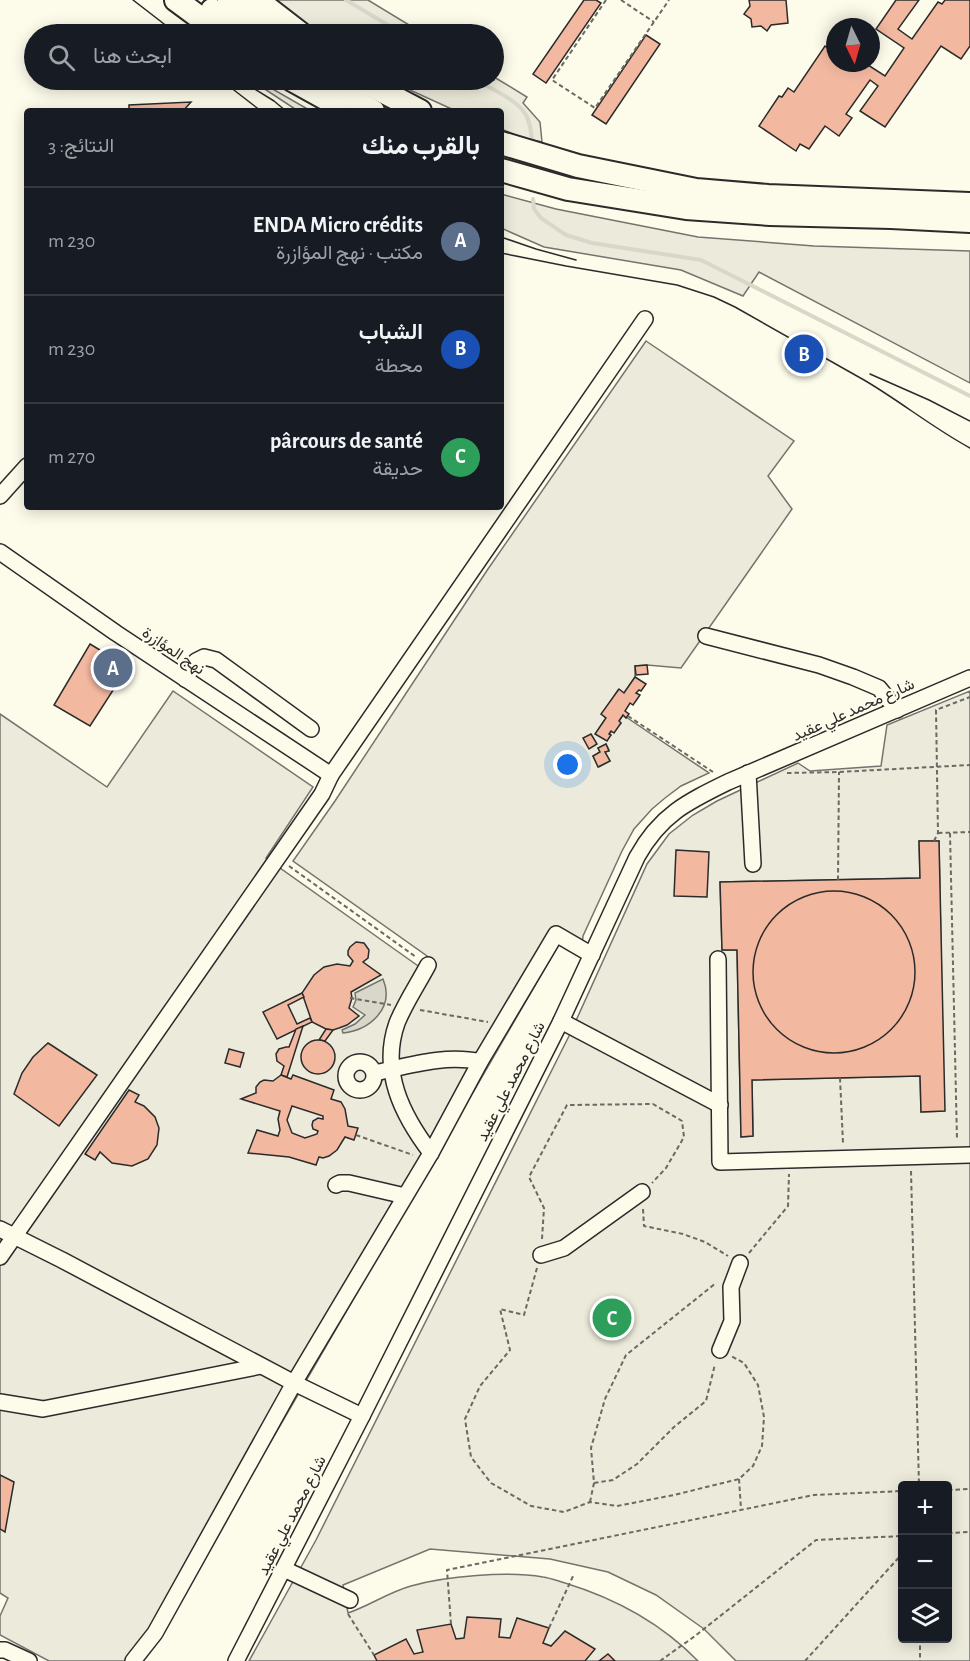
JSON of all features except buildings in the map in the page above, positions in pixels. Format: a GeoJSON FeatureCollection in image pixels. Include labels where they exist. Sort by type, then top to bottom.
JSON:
{"type":"FeatureCollection","features":[{"type":"Feature","properties":{"kind":"highway"},"geometry":{"type":"LineString","coordinates":[[176,0],[208,24]]}},
{"type":"Feature","properties":{"kind":"highway"},"geometry":{"type":"LineString","coordinates":[[199,0],[231,24]]}},
{"type":"Feature","properties":{"kind":"highway"},"geometry":{"type":"LineString","coordinates":[[229,0],[261,24]]}},
{"type":"Feature","properties":{"kind":"highway"},"geometry":{"type":"LineString","coordinates":[[257,0],[288,24]]}},
{"type":"Feature","properties":{"kind":"highway"},"geometry":{"type":"LineString","coordinates":[[310,90],[343,108]]}},
{"type":"Feature","properties":{"kind":"highway"},"geometry":{"type":"LineString","coordinates":[[336,90],[368,108]]}},
{"type":"Feature","properties":{"kind":"highway"},"geometry":{"type":"LineString","coordinates":[[380,90],[414,108]]}},
{"type":"Feature","properties":{"kind":"highway"},"geometry":{"type":"LineString","coordinates":[[392,90],[425,108]]}},
{"type":"Feature","properties":{"kind":"highway"},"geometry":{"type":"LineString","coordinates":[[504,144],[578,166],[696,190],[768,196],[845,208],[970,221]]}},
{"type":"Feature","properties":{"kind":"highway"},"geometry":{"type":"LineString","coordinates":[[578,166],[789,187],[877,184],[970,190]]}},
{"type":"Feature","properties":{"kind":"highway"},"geometry":{"type":"LineString","coordinates":[[504,171],[568,189],[667,212],[746,224],[804,230],[970,235]]}},
{"type":"Feature","properties":{"kind":"highway"},"geometry":{"type":"LineString","coordinates":[[568,189],[686,208],[770,214],[845,208],[884,200],[970,204]]}},
{"type":"Feature","properties":{"kind":"street"},"geometry":{"type":"LineString","coordinates":[[0,1257],[322,794],[331,775],[645,319]]}},
{"type":"Feature","properties":{"kind":"street"},"geometry":{"type":"LineString","coordinates":[[0,496],[24,469]]}},
{"type":"Feature","properties":{"kind":"street","name":"نهج المؤازرة"},"geometry":{"type":"LineString","coordinates":[[0,552],[184,679],[331,775]]}},
{"type":"Feature","properties":{"kind":"street"},"geometry":{"type":"LineString","coordinates":[[706,636],[853,676],[879,688],[897,710]]}},
{"type":"Feature","properties":{"kind":"street"},"geometry":{"type":"LineString","coordinates":[[184,679],[196,661],[204,657],[216,660],[311,729]]}},
{"type":"Feature","properties":{"kind":"street","name":"شارع محمد علي عقيد"},"geometry":{"type":"LineString","coordinates":[[236,1661],[363,1416],[561,1021],[637,857],[652,833],[663,821],[692,800],[728,782],[970,678]]}},
{"type":"Feature","properties":{"kind":"street"},"geometry":{"type":"LineString","coordinates":[[748,773],[753,864]]}},
{"type":"Feature","properties":{"kind":"street"},"geometry":{"type":"LineString","coordinates":[[133,1661],[155,1633],[294,1383],[429,1156],[480,1062],[556,934],[592,955]]}},
{"type":"Feature","properties":{"kind":"street"},"geometry":{"type":"LineString","coordinates":[[718,959],[720,1162],[964,1155]]}},
{"type":"Feature","properties":{"kind":"street"},"geometry":{"type":"LineString","coordinates":[[428,965],[396,1025],[392,1044],[392,1069],[394,1089],[402,1108],[429,1156]]}},
{"type":"Feature","properties":{"kind":"street"},"geometry":{"type":"LineString","coordinates":[[561,1021],[720,1105]]}},
{"type":"Feature","properties":{"kind":"street"},"geometry":{"type":"LineString","coordinates":[[374,1073],[450,1059],[464,1058],[480,1062]]}},
{"type":"Feature","properties":{"kind":"street"},"geometry":{"type":"LineString","coordinates":[[336,1185],[349,1183],[405,1196]]}},
{"type":"Feature","properties":{"kind":"street"},"geometry":{"type":"LineString","coordinates":[[541,1255],[564,1248],[642,1192]]}},
{"type":"Feature","properties":{"kind":"street"},"geometry":{"type":"LineString","coordinates":[[0,1229],[261,1366],[363,1416]]}},
{"type":"Feature","properties":{"kind":"street"},"geometry":{"type":"LineString","coordinates":[[720,1350],[732,1321],[731,1287],[740,1263]]}},
{"type":"Feature","properties":{"kind":"street"},"geometry":{"type":"LineString","coordinates":[[0,1402],[43,1409],[261,1366]]}},
{"type":"Feature","properties":{"kind":"street"},"geometry":{"type":"LineString","coordinates":[[284,1569],[349,1607]]}},
{"type":"Feature","properties":{"kind":"street"},"geometry":{"type":"LineString","coordinates":[[0,1650],[29,1661]]}},
{"type":"Feature","properties":{"kind":"path"},"geometry":{"type":"LineString","coordinates":[[606,0],[552,80],[595,108],[669,0]]}},
{"type":"Feature","properties":{"kind":"path"},"geometry":{"type":"LineString","coordinates":[[621,0],[654,22]]}},
{"type":"Feature","properties":{"kind":"path"},"geometry":{"type":"LineString","coordinates":[[933,841],[938,833],[936,710],[970,697]]}},
{"type":"Feature","properties":{"kind":"path"},"geometry":{"type":"LineString","coordinates":[[628,716],[728,782]]}},
{"type":"Feature","properties":{"kind":"path"},"geometry":{"type":"LineString","coordinates":[[782,773],[970,765]]}},
{"type":"Feature","properties":{"kind":"path"},"geometry":{"type":"LineString","coordinates":[[838,880],[839,772]]}},
{"type":"Feature","properties":{"kind":"path"},"geometry":{"type":"LineString","coordinates":[[950,832],[964,1155]]}},
{"type":"Feature","properties":{"kind":"path"},"geometry":{"type":"LineString","coordinates":[[938,833],[970,832]]}},
{"type":"Feature","properties":{"kind":"path"},"geometry":{"type":"LineString","coordinates":[[277,858],[428,965]]}},
{"type":"Feature","properties":{"kind":"path"},"geometry":{"type":"LineString","coordinates":[[350,998],[503,1025]]}},
{"type":"Feature","properties":{"kind":"path"},"geometry":{"type":"LineString","coordinates":[[840,1078],[844,1158]]}},
{"type":"Feature","properties":{"kind":"path"},"geometry":{"type":"LineString","coordinates":[[594,1483],[613,1480],[637,1464],[706,1401],[720,1350],[744,1363],[758,1385],[764,1417],[762,1446],[753,1466],[739,1479],[617,1506],[590,1502],[564,1512],[531,1506],[491,1483],[471,1457],[465,1419],[480,1386],[510,1350],[500,1309],[524,1315],[541,1255],[544,1208],[529,1178],[567,1105],[653,1104],[682,1121],[684,1137],[666,1168],[642,1192],[644,1226],[682,1234],[705,1242],[740,1263]]}},
{"type":"Feature","properties":{"kind":"path"},"geometry":{"type":"LineString","coordinates":[[356,1135],[429,1156]]}},
{"type":"Feature","properties":{"kind":"path"},"geometry":{"type":"LineString","coordinates":[[911,1156],[919,1481]]}},
{"type":"Feature","properties":{"kind":"path"},"geometry":{"type":"LineString","coordinates":[[590,1502],[594,1483],[591,1448],[605,1399],[626,1355],[740,1263],[788,1206],[790,1160]]}},
{"type":"Feature","properties":{"kind":"path"},"geometry":{"type":"LineString","coordinates":[[739,1479],[741,1510]]}},
{"type":"Feature","properties":{"kind":"path"},"geometry":{"type":"LineString","coordinates":[[952,1490],[970,1489]]}},
{"type":"Feature","properties":{"kind":"path"},"geometry":{"type":"LineString","coordinates":[[452,1624],[447,1570],[814,1495],[898,1491]]}},
{"type":"Feature","properties":{"kind":"path"},"geometry":{"type":"LineString","coordinates":[[952,1533],[970,1532]]}},
{"type":"Feature","properties":{"kind":"path"},"geometry":{"type":"LineString","coordinates":[[660,1661],[816,1540],[898,1536]]}},
{"type":"Feature","properties":{"kind":"path"},"geometry":{"type":"LineString","coordinates":[[805,1661],[898,1559]]}},
{"type":"Feature","properties":{"kind":"path"},"geometry":{"type":"LineString","coordinates":[[549,1629],[574,1574]]}},
{"type":"Feature","properties":{"kind":"path"},"geometry":{"type":"LineString","coordinates":[[349,1607],[374,1655]]}},
{"type":"Feature","properties":{"kind":"path"},"geometry":{"type":"LineString","coordinates":[[920,1643],[920,1661]]}},
{"type":"Feature","properties":{"kind":"shaded area"},"geometry":{"type":"Polygon","coordinates":[[[269,0],[368,0],[408,24],[299,24],[269,0]]]}},
{"type":"Feature","properties":{"kind":"shaded area"},"geometry":{"type":"Polygon","coordinates":[[[504,83],[527,97],[523,103],[540,122],[542,142],[523,138],[504,130],[504,108],[449,108],[410,90],[504,90],[504,83]]]}},
{"type":"Feature","properties":{"kind":"shaded area"},"geometry":{"type":"Polygon","coordinates":[[[266,90],[274,90],[306,108],[293,108],[266,90]]]}},
{"type":"Feature","properties":{"kind":"shaded area"},"geometry":{"type":"Polygon","coordinates":[[[504,195],[556,209],[698,237],[814,246],[970,251],[970,383],[759,272],[743,296],[681,270],[544,247],[504,229],[504,195]]]}},
{"type":"Feature","properties":{"kind":"shaded area"},"geometry":{"type":"Polygon","coordinates":[[[646,341],[794,441],[768,476],[792,509],[681,668],[635,666],[635,677],[624,693],[618,690],[602,714],[606,718],[596,733],[610,735],[621,723],[619,721],[623,715],[709,773],[681,786],[652,809],[634,829],[583,936],[581,956],[559,944],[160,1633],[141,1661],[49,1661],[0,1635],[0,1616],[8,1598],[0,1593],[0,714],[107,787],[173,691],[313,787],[266,858],[421,968],[427,956],[293,861],[488,569],[646,341]],[[606,744],[598,748],[600,752],[593,756],[599,767],[610,761],[605,752],[609,750],[606,744]]]}},
{"type":"Feature","properties":{"kind":"shaded area"},"geometry":{"type":"Polygon","coordinates":[[[970,691],[970,1661],[736,1661],[704,1629],[656,1595],[608,1572],[550,1559],[430,1549],[343,1585],[348,1613],[387,1595],[425,1582],[459,1577],[512,1574],[543,1577],[601,1596],[636,1614],[669,1635],[698,1661],[249,1661],[316,1540],[569,1036],[647,864],[669,834],[693,815],[717,801],[798,763],[810,771],[881,766],[887,725],[970,691]],[[919,841],[920,878],[720,882],[722,950],[737,950],[741,1137],[753,1136],[752,1080],[920,1076],[921,1112],[944,1111],[939,841],[919,841]]]}},
{"type":"Feature","properties":{"kind":"shaded area"},"geometry":{"type":"Polygon","coordinates":[[[383,979],[386,999],[378,1016],[362,1027],[343,1033],[342,1030],[355,1024],[365,1015],[353,1007],[356,1000],[355,993],[383,979]]]}},
{"type":"Feature","properties":{"kind":"waterway"},"geometry":{"type":"LineString","coordinates":[[346,0],[386,24]]}},
{"type":"Feature","properties":{"kind":"waterway"},"geometry":{"type":"LineString","coordinates":[[495,90],[515,103],[524,112],[528,118],[532,140]]}},
{"type":"Feature","properties":{"kind":"waterway"},"geometry":{"type":"LineString","coordinates":[[533,199],[534,209],[541,218],[566,235],[592,243],[701,260],[970,396]]}},
{"type":"Feature","properties":{"kind":"tram line"},"geometry":{"type":"LineString","coordinates":[[133,0],[164,24]]}},
{"type":"Feature","properties":{"kind":"tram line"},"geometry":{"type":"LineString","coordinates":[[234,90],[257,108]]}},
{"type":"Feature","properties":{"kind":"tram line"},"geometry":{"type":"LineString","coordinates":[[256,90],[282,108]]}},
{"type":"Feature","properties":{"kind":"tram line"},"geometry":{"type":"LineString","coordinates":[[504,238],[576,260]]}},
{"type":"Feature","properties":{"kind":"tram line"},"geometry":{"type":"LineString","coordinates":[[504,254],[677,285],[714,297],[864,380],[970,448]]}},
{"type":"Feature","properties":{"kind":"tram line"},"geometry":{"type":"LineString","coordinates":[[870,374],[970,421]]}},
{"type":"Feature","properties":{"kind":"place","name":"الشباب"},"geometry":{"type":"Point","coordinates":[804,354]}},
{"type":"Feature","properties":{"kind":"place","name":"ENDA Micro crédits"},"geometry":{"type":"Point","coordinates":[113,668]}},
{"type":"Feature","properties":{"kind":"place","name":"pârcours de santé"},"geometry":{"type":"Point","coordinates":[612,1318]}}]}
